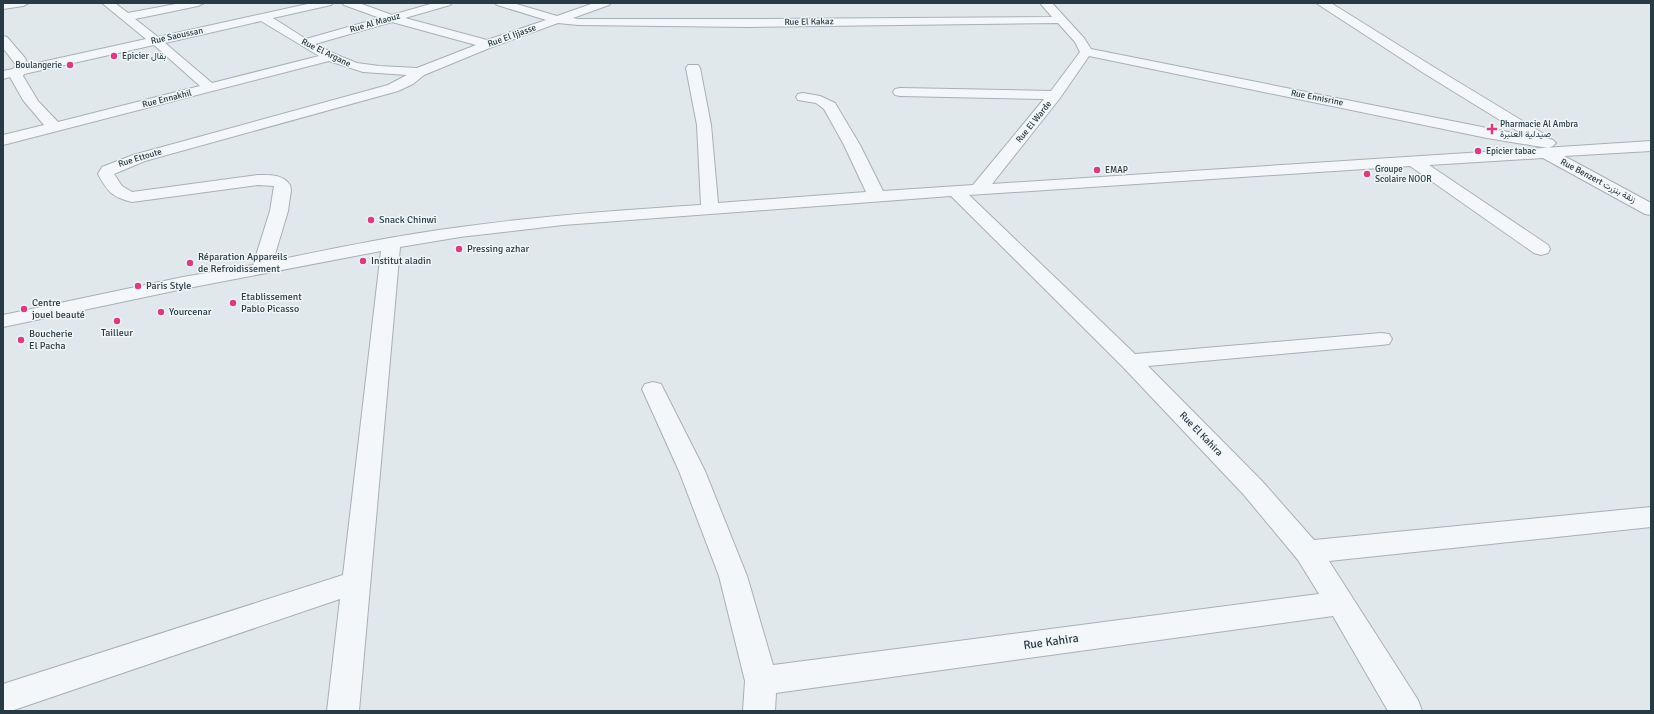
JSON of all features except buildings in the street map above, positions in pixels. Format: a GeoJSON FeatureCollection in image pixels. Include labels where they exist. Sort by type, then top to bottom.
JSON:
{"type":"FeatureCollection","features":[{"type":"Feature","properties":{"kind":"street"},"geometry":{"type":"LineString","coordinates":[[3,6],[23,3]]}},
{"type":"Feature","properties":{"kind":"street"},"geometry":{"type":"LineString","coordinates":[[108,3],[156,41],[210,88]]}},
{"type":"Feature","properties":{"kind":"street"},"geometry":{"type":"LineString","coordinates":[[126,17],[198,3]]}},
{"type":"Feature","properties":{"kind":"street","name":"Rue Saoussan"},"geometry":{"type":"LineString","coordinates":[[3,75],[327,3]]}},
{"type":"Feature","properties":{"kind":"street"},"geometry":{"type":"LineString","coordinates":[[348,3],[391,18],[488,44]]}},
{"type":"Feature","properties":{"kind":"street","name":"Rue Al Maouz"},"geometry":{"type":"LineString","coordinates":[[304,43],[446,3]]}},
{"type":"Feature","properties":{"kind":"street"},"geometry":{"type":"LineString","coordinates":[[501,3],[558,20]]}},
{"type":"Feature","properties":{"kind":"street","name":"Rue El Ijjasse"},"geometry":{"type":"LineString","coordinates":[[419,72],[488,44],[605,3]]}},
{"type":"Feature","properties":{"kind":"street"},"geometry":{"type":"LineString","coordinates":[[1046,3],[1080,41],[1086,52]]}},
{"type":"Feature","properties":{"kind":"street","name":"Rue Benzert زنقة بنزرت"},"geometry":{"type":"LineString","coordinates":[[1322,3],[1335,9],[1547,148],[1651,210]]}},
{"type":"Feature","properties":{"kind":"street","name":"Rue El Argane"},"geometry":{"type":"LineString","coordinates":[[264,18],[304,43],[331,57],[354,66],[384,70],[419,72]]}},
{"type":"Feature","properties":{"kind":"street","name":"Rue El Kakaz"},"geometry":{"type":"LineString","coordinates":[[558,20],[578,22],[740,22],[1060,20]]}},
{"type":"Feature","properties":{"kind":"street"},"geometry":{"type":"LineString","coordinates":[[3,40],[22,65],[16,76],[20,86],[42,115],[55,127]]}},
{"type":"Feature","properties":{"kind":"street","name":"Rue Ennisrine"},"geometry":{"type":"LineString","coordinates":[[1086,52],[1487,133],[1547,148]]}},
{"type":"Feature","properties":{"kind":"street","name":"Rue El Warde"},"geometry":{"type":"LineString","coordinates":[[966,190],[1055,95],[1086,52]]}},
{"type":"Feature","properties":{"kind":"street","name":"Rue Ennakhil"},"geometry":{"type":"LineString","coordinates":[[3,140],[331,57]]}},
{"type":"Feature","properties":{"kind":"street"},"geometry":{"type":"LineString","coordinates":[[693,68],[704,125],[709,178],[710,210]]}},
{"type":"Feature","properties":{"kind":"street","name":"Rue Ettoute"},"geometry":{"type":"LineString","coordinates":[[261,269],[282,202],[284,189],[277,181],[258,180],[132,197],[124,196],[118,193],[106,174],[108,170],[139,158],[393,88],[408,81],[419,72]]}},
{"type":"Feature","properties":{"kind":"street"},"geometry":{"type":"LineString","coordinates":[[900,92],[1055,95]]}},
{"type":"Feature","properties":{"kind":"street"},"geometry":{"type":"LineString","coordinates":[[803,97],[820,100],[830,106],[852,145],[877,197]]}},
{"type":"Feature","properties":{"kind":"street"},"geometry":{"type":"LineString","coordinates":[[3,321],[183,283],[391,243],[460,232],[563,220],[966,190],[1414,162],[1547,148],[1569,152],[1651,146]]}},
{"type":"Feature","properties":{"kind":"street"},"geometry":{"type":"LineString","coordinates":[[1414,162],[1541,249]]}},
{"type":"Feature","properties":{"kind":"street","name":"Rue El Kahira"},"geometry":{"type":"LineString","coordinates":[[966,190],[1253,488],[1308,552],[1341,603],[1406,711]]}},
{"type":"Feature","properties":{"kind":"street"},"geometry":{"type":"LineString","coordinates":[[342,711],[357,582],[391,243]]}},
{"type":"Feature","properties":{"kind":"street"},"geometry":{"type":"LineString","coordinates":[[1130,361],[1382,339]]}},
{"type":"Feature","properties":{"kind":"street"},"geometry":{"type":"LineString","coordinates":[[653,389],[692,471],[732,576],[761,681],[759,711]]}},
{"type":"Feature","properties":{"kind":"street"},"geometry":{"type":"LineString","coordinates":[[1308,552],[1651,517]]}},
{"type":"Feature","properties":{"kind":"street"},"geometry":{"type":"LineString","coordinates":[[3,699],[357,582]]}},
{"type":"Feature","properties":{"kind":"street","name":"Rue Kahira"},"geometry":{"type":"LineString","coordinates":[[761,681],[1341,603]]}},
{"type":"Feature","properties":{"kind":"place","name":"Epicier بقال"},"geometry":{"type":"Point","coordinates":[114,56]}},
{"type":"Feature","properties":{"kind":"place","name":"Boulangerie"},"geometry":{"type":"Point","coordinates":[70,65]}},
{"type":"Feature","properties":{"kind":"place","name":"Pharmacie Al Ambra صيدلية العنبرة"},"geometry":{"type":"Point","coordinates":[1492,129]}},
{"type":"Feature","properties":{"kind":"place","name":"Epicier tabac"},"geometry":{"type":"Point","coordinates":[1478,151]}},
{"type":"Feature","properties":{"kind":"place","name":"EMAP"},"geometry":{"type":"Point","coordinates":[1097,170]}},
{"type":"Feature","properties":{"kind":"place","name":"Groupe Scolaire NOOR"},"geometry":{"type":"Point","coordinates":[1367,174]}},
{"type":"Feature","properties":{"kind":"place","name":"Snack Chinwi"},"geometry":{"type":"Point","coordinates":[371,220]}},
{"type":"Feature","properties":{"kind":"place","name":"Pressing azhar"},"geometry":{"type":"Point","coordinates":[459,249]}},
{"type":"Feature","properties":{"kind":"place","name":"Institut aladin"},"geometry":{"type":"Point","coordinates":[363,261]}},
{"type":"Feature","properties":{"kind":"place","name":"Réparation Appareils de Refroidissement"},"geometry":{"type":"Point","coordinates":[190,263]}},
{"type":"Feature","properties":{"kind":"place","name":"Paris Style"},"geometry":{"type":"Point","coordinates":[138,286]}},
{"type":"Feature","properties":{"kind":"place","name":"Etablissement Pablo Picasso"},"geometry":{"type":"Point","coordinates":[233,303]}},
{"type":"Feature","properties":{"kind":"place","name":"Centre jouel beauté"},"geometry":{"type":"Point","coordinates":[24,309]}},
{"type":"Feature","properties":{"kind":"place","name":"Yourcenar"},"geometry":{"type":"Point","coordinates":[161,312]}},
{"type":"Feature","properties":{"kind":"place","name":"Tailleur"},"geometry":{"type":"Point","coordinates":[117,321]}},
{"type":"Feature","properties":{"kind":"place","name":"Boucherie El Pacha"},"geometry":{"type":"Point","coordinates":[21,340]}}]}
